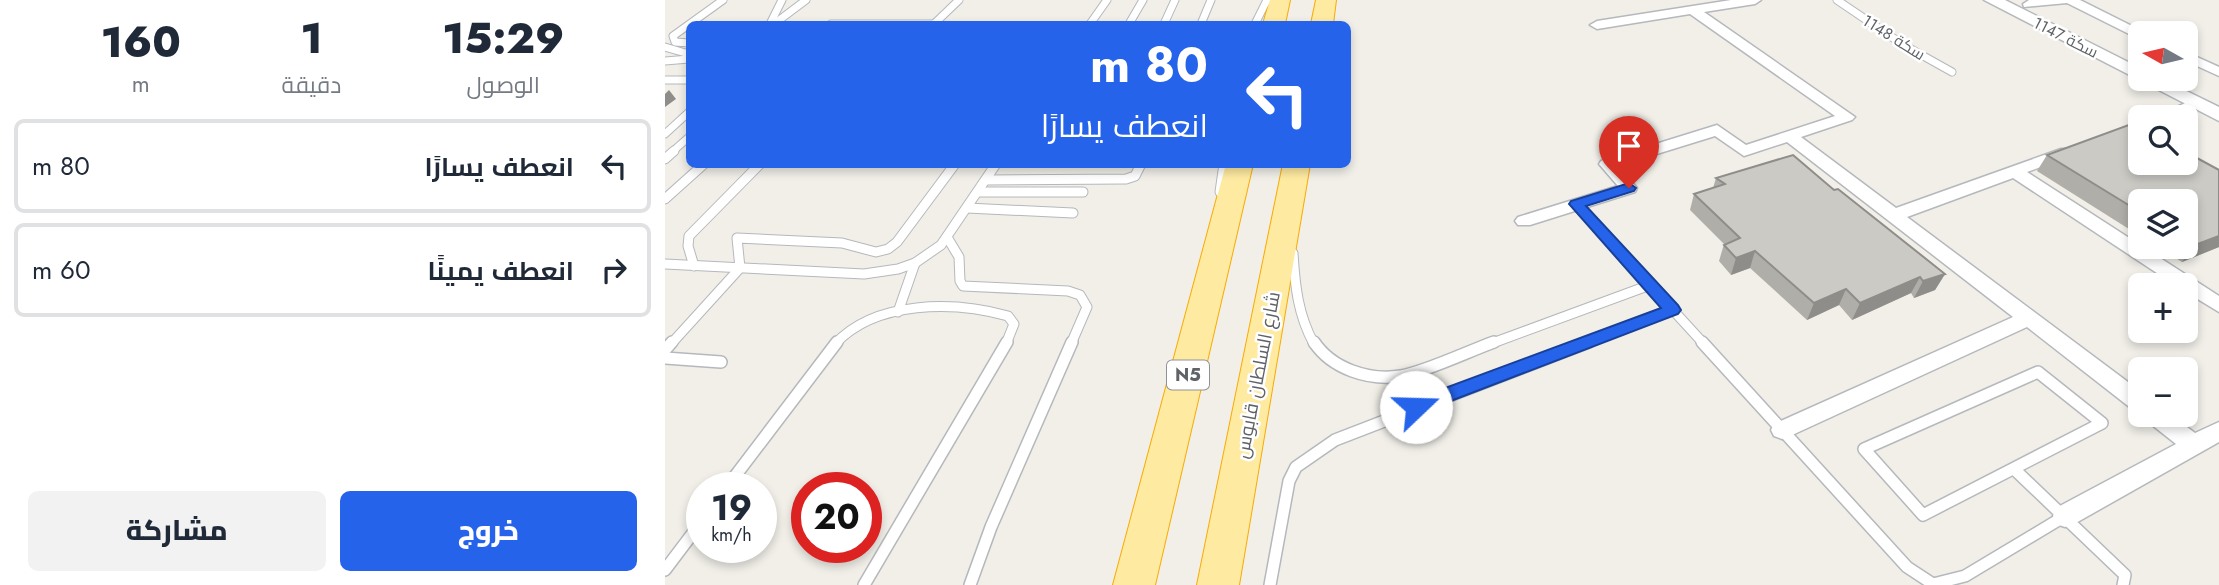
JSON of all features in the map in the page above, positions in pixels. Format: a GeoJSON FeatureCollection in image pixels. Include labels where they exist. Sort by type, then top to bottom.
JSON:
{"type":"FeatureCollection","features":[{"type":"Feature","properties":{"kind":"highway"},"geometry":{"type":"LineString","coordinates":[[1275,21],[1280,0]]}},
{"type":"Feature","properties":{"kind":"highway"},"geometry":{"type":"LineString","coordinates":[[1323,21],[1327,0]]}},
{"type":"Feature","properties":{"kind":"highway","name":"N5"},"geometry":{"type":"LineString","coordinates":[[1134,585],[1239,168]]}},
{"type":"Feature","properties":{"kind":"highway","name":"شارع السلطان قابوس"},"geometry":{"type":"LineString","coordinates":[[1218,585],[1294,180]]}},
{"type":"Feature","properties":{"kind":"street"},"geometry":{"type":"LineString","coordinates":[[1597,25],[1755,0]]}},
{"type":"Feature","properties":{"kind":"street","name":"سكة 1147"},"geometry":{"type":"LineString","coordinates":[[1992,0],[2128,69]]}},
{"type":"Feature","properties":{"kind":"street"},"geometry":{"type":"LineString","coordinates":[[2025,2],[2064,0]]}},
{"type":"Feature","properties":{"kind":"street"},"geometry":{"type":"LineString","coordinates":[[2070,0],[2128,28]]}},
{"type":"Feature","properties":{"kind":"street","name":"سكة 1147"},"geometry":{"type":"LineString","coordinates":[[2025,2],[2128,53]]}},
{"type":"Feature","properties":{"kind":"street"},"geometry":{"type":"LineString","coordinates":[[1524,221],[1629,188],[1607,164],[1717,130],[1744,151],[1847,117],[1693,10]]}},
{"type":"Feature","properties":{"kind":"street"},"geometry":{"type":"LineString","coordinates":[[2198,62],[2219,72]]}},
{"type":"Feature","properties":{"kind":"street"},"geometry":{"type":"LineString","coordinates":[[2198,88],[2219,98]]}},
{"type":"Feature","properties":{"kind":"street"},"geometry":{"type":"LineString","coordinates":[[2172,91],[2219,114]]}},
{"type":"Feature","properties":{"kind":"street"},"geometry":{"type":"LineString","coordinates":[[2191,105],[2196,103]]}},
{"type":"Feature","properties":{"kind":"street"},"geometry":{"type":"LineString","coordinates":[[1791,137],[2128,394]]}},
{"type":"Feature","properties":{"kind":"street"},"geometry":{"type":"LineString","coordinates":[[1895,215],[2079,147]]}},
{"type":"Feature","properties":{"kind":"street"},"geometry":{"type":"LineString","coordinates":[[2014,171],[2219,305]]}},
{"type":"Feature","properties":{"kind":"street"},"geometry":{"type":"LineString","coordinates":[[1782,430],[2029,318]]}},
{"type":"Feature","properties":{"kind":"street"},"geometry":{"type":"LineString","coordinates":[[2171,427],[2194,445]]}},
{"type":"Feature","properties":{"kind":"street"},"geometry":{"type":"LineString","coordinates":[[2065,516],[2219,431]]}},
{"type":"Feature","properties":{"kind":"lane"},"geometry":{"type":"LineString","coordinates":[[694,21],[723,0]]}},
{"type":"Feature","properties":{"kind":"lane"},"geometry":{"type":"LineString","coordinates":[[773,21],[782,0]]}},
{"type":"Feature","properties":{"kind":"lane"},"geometry":{"type":"LineString","coordinates":[[776,21],[806,0]]}},
{"type":"Feature","properties":{"kind":"lane"},"geometry":{"type":"LineString","coordinates":[[938,21],[959,0]]}},
{"type":"Feature","properties":{"kind":"lane"},"geometry":{"type":"LineString","coordinates":[[1092,21],[1107,0]]}},
{"type":"Feature","properties":{"kind":"lane"},"geometry":{"type":"LineString","coordinates":[[1131,21],[1143,0]]}},
{"type":"Feature","properties":{"kind":"lane"},"geometry":{"type":"LineString","coordinates":[[1165,21],[1175,0]]}},
{"type":"Feature","properties":{"kind":"lane"},"geometry":{"type":"LineString","coordinates":[[1202,21],[1211,0]]}},
{"type":"Feature","properties":{"kind":"lane"},"geometry":{"type":"LineString","coordinates":[[1256,21],[1267,0]]}},
{"type":"Feature","properties":{"kind":"lane","name":"سكة 1148"},"geometry":{"type":"LineString","coordinates":[[1837,0],[1902,44],[1952,72]]}},
{"type":"Feature","properties":{"kind":"lane"},"geometry":{"type":"LineString","coordinates":[[686,27],[673,36],[675,42],[686,43]]}},
{"type":"Feature","properties":{"kind":"lane"},"geometry":{"type":"LineString","coordinates":[[665,47],[686,56]]}},
{"type":"Feature","properties":{"kind":"lane"},"geometry":{"type":"LineString","coordinates":[[665,61],[686,58]]}},
{"type":"Feature","properties":{"kind":"lane"},"geometry":{"type":"LineString","coordinates":[[665,80],[686,80]]}},
{"type":"Feature","properties":{"kind":"lane"},"geometry":{"type":"LineString","coordinates":[[665,134],[686,115]]}},
{"type":"Feature","properties":{"kind":"lane"},"geometry":{"type":"LineString","coordinates":[[665,159],[686,141]]}},
{"type":"Feature","properties":{"kind":"lane"},"geometry":{"type":"LineString","coordinates":[[665,200],[700,168]]}},
{"type":"Feature","properties":{"kind":"lane"},"geometry":{"type":"LineString","coordinates":[[694,266],[688,246],[689,236],[756,168]]}},
{"type":"Feature","properties":{"kind":"lane"},"geometry":{"type":"LineString","coordinates":[[665,351],[740,268],[737,238],[842,243],[876,252],[893,246],[952,168]]}},
{"type":"Feature","properties":{"kind":"lane"},"geometry":{"type":"LineString","coordinates":[[665,264],[864,274],[898,269],[929,254],[947,237],[994,168]]}},
{"type":"Feature","properties":{"kind":"lane"},"geometry":{"type":"LineString","coordinates":[[986,180],[1126,179],[1135,176],[1139,168]]}},
{"type":"Feature","properties":{"kind":"lane"},"geometry":{"type":"LineString","coordinates":[[1209,291],[1224,168]]}},
{"type":"Feature","properties":{"kind":"lane"},"geometry":{"type":"LineString","coordinates":[[1294,180],[1293,275],[1301,322],[1310,342],[1323,356],[1363,374],[1402,376],[1650,285]]}},
{"type":"Feature","properties":{"kind":"lane"},"geometry":{"type":"LineString","coordinates":[[978,192],[1083,192]]}},
{"type":"Feature","properties":{"kind":"lane"},"geometry":{"type":"LineString","coordinates":[[1576,204],[1907,568],[1933,584],[1965,576],[2065,516]]}},
{"type":"Feature","properties":{"kind":"lane"},"geometry":{"type":"LineString","coordinates":[[967,208],[1073,213]]}},
{"type":"Feature","properties":{"kind":"lane"},"geometry":{"type":"LineString","coordinates":[[947,237],[959,257],[963,286],[1068,291],[1080,295],[1087,307],[991,527],[970,585]]}},
{"type":"Feature","properties":{"kind":"lane"},"geometry":{"type":"LineString","coordinates":[[898,312],[915,263]]}},
{"type":"Feature","properties":{"kind":"lane"},"geometry":{"type":"LineString","coordinates":[[738,472],[840,337],[863,321],[898,312],[946,310],[1002,314],[1012,319],[1014,328],[864,585]]}},
{"type":"Feature","properties":{"kind":"lane"},"geometry":{"type":"LineString","coordinates":[[1270,585],[1289,481],[1296,467],[1313,454],[1335,440],[1416,407],[1672,310]]}},
{"type":"Feature","properties":{"kind":"lane"},"geometry":{"type":"LineString","coordinates":[[665,358],[722,362]]}},
{"type":"Feature","properties":{"kind":"lane"},"geometry":{"type":"LineString","coordinates":[[2038,372],[2102,423],[2014,468],[1923,515],[1864,449],[2038,372]]}},
{"type":"Feature","properties":{"kind":"lane"},"geometry":{"type":"LineString","coordinates":[[2014,468],[2125,575],[2123,585]]}},
{"type":"Feature","properties":{"kind":"lane"},"geometry":{"type":"LineString","coordinates":[[665,570],[686,542]]}},
{"type":"Feature","properties":{"kind":"building"},"geometry":{"type":"Polygon","coordinates":[[[2128,125],[2128,175],[2198,175],[2198,159],[2219,170],[2219,236],[2198,244],[2198,189],[2128,189],[2128,205],[2047,155],[2128,125]]]}},
{"type":"Feature","properties":{"kind":"building"},"geometry":{"type":"Polygon","coordinates":[[[1793,155],[1834,190],[1838,189],[1945,274],[1923,281],[1920,277],[1860,303],[1846,289],[1814,303],[1755,251],[1736,258],[1724,245],[1740,238],[1694,194],[1725,184],[1716,178],[1793,155]]]}},
{"type":"Feature","properties":{"kind":"route"},"geometry":{"type":"LineString","coordinates":[[1416,407],[1672,310],[1576,204],[1629,188]]}}]}
